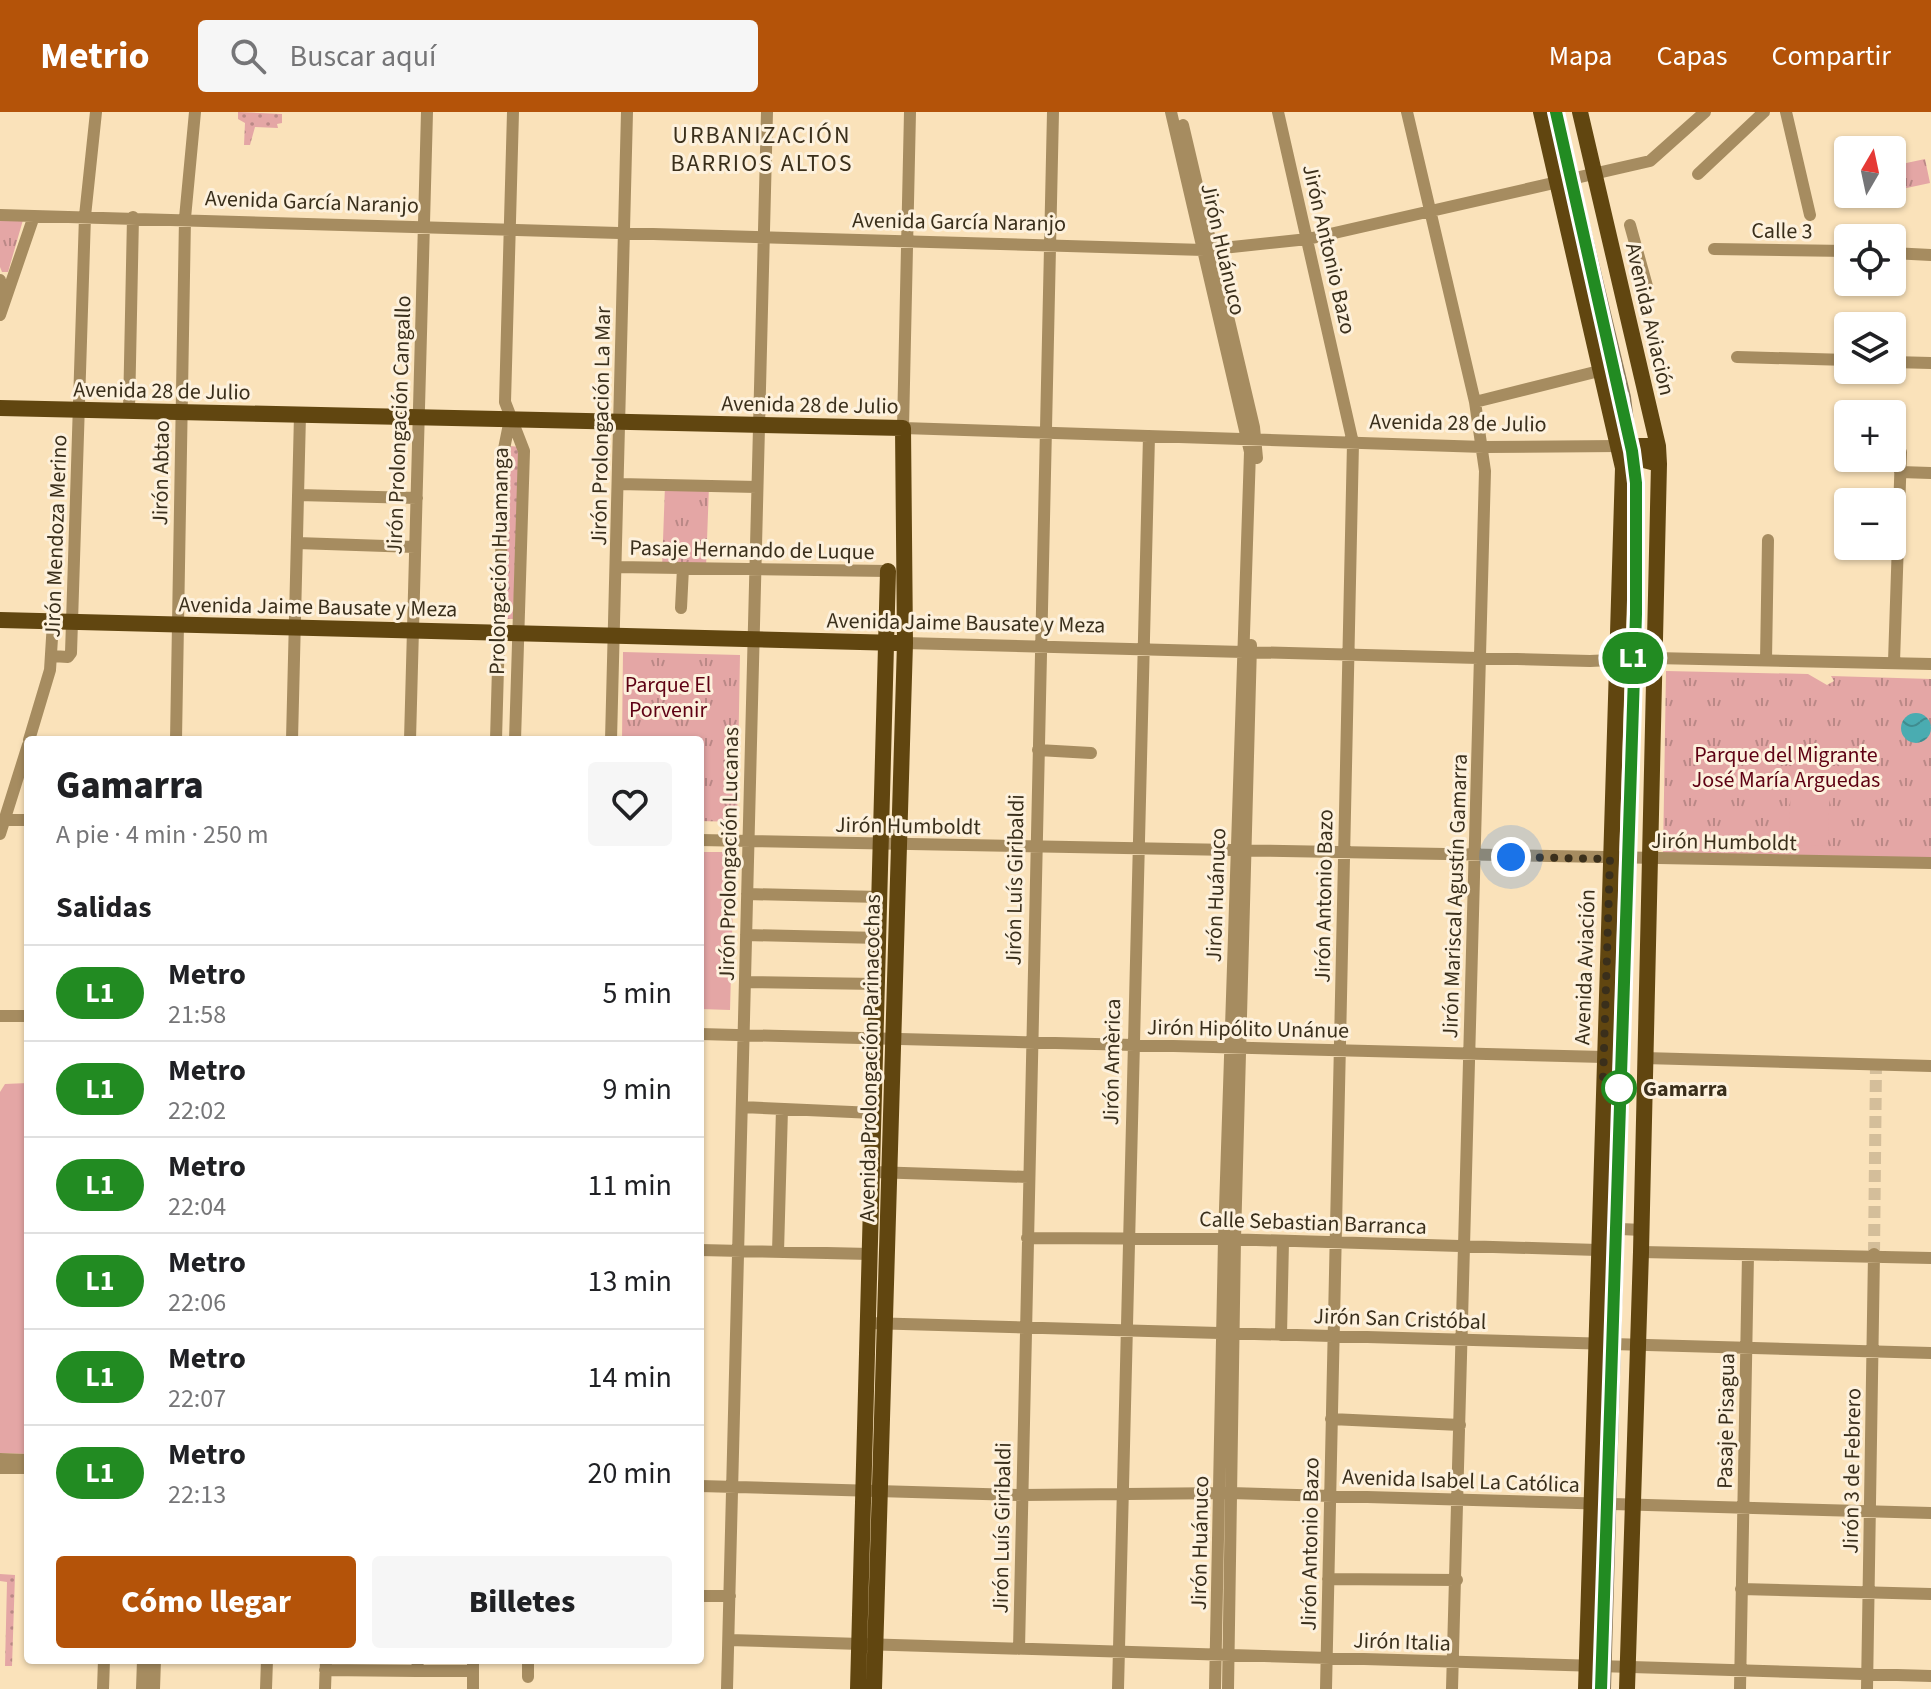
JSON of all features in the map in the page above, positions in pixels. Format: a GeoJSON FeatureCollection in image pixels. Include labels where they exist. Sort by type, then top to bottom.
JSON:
{"type":"FeatureCollection","features":[{"type":"Feature","properties":{"kind":"main road","name":"Avenida Aviación"},"geometry":{"type":"LineString","coordinates":[[1541,112],[1603,370],[1623,468],[1586,1689]]}},
{"type":"Feature","properties":{"kind":"main road","name":"Avenida Aviación"},"geometry":{"type":"LineString","coordinates":[[1580,112],[1658,446],[1659,464],[1642,1230],[1627,1689]]}},
{"type":"Feature","properties":{"kind":"main road","name":"Avenida 28 de Julio"},"geometry":{"type":"LineString","coordinates":[[0,408],[903,428]]}},
{"type":"Feature","properties":{"kind":"main road","name":"Avenida Prolongación Parinacochas"},"geometry":{"type":"LineString","coordinates":[[858,1689],[867,1644],[903,428]]}},
{"type":"Feature","properties":{"kind":"main road","name":"Avenida 28 de Julio"},"geometry":{"type":"LineString","coordinates":[[1619,446],[1658,446]]}},
{"type":"Feature","properties":{"kind":"main road","name":"Avenida 28 de Julio"},"geometry":{"type":"LineString","coordinates":[[1619,446],[1629,456],[1659,464]]}},
{"type":"Feature","properties":{"kind":"main road","name":"Avenida Prolongación Parinacochas"},"geometry":{"type":"LineString","coordinates":[[888,571],[897,642]]}},
{"type":"Feature","properties":{"kind":"main road","name":"Avenida Jaime Bausate y Meza"},"geometry":{"type":"LineString","coordinates":[[0,620],[897,642]]}},
{"type":"Feature","properties":{"kind":"main road","name":"Avenida Prolongación Parinacochas"},"geometry":{"type":"LineString","coordinates":[[876,1324],[870,1254],[880,1172],[874,1113],[884,1039],[878,984],[881,897],[890,844]]}},
{"type":"Feature","properties":{"kind":"main road","name":"Avenida Prolongación Parinacochas"},"geometry":{"type":"LineString","coordinates":[[867,1644],[874,1689]]}},
{"type":"Feature","properties":{"kind":"street","name":"Jirón Mendoza Merino"},"geometry":{"type":"LineString","coordinates":[[52,656],[70,655],[85,216],[96,112]]}},
{"type":"Feature","properties":{"kind":"street","name":"Jirón Abtao"},"geometry":{"type":"LineString","coordinates":[[176,736],[185,218],[195,112]]}},
{"type":"Feature","properties":{"kind":"street","name":"Jirón Prolongación Cangallo"},"geometry":{"type":"LineString","coordinates":[[410,736],[427,112]]}},
{"type":"Feature","properties":{"kind":"street"},"geometry":{"type":"LineString","coordinates":[[510,419],[505,402],[513,112]]}},
{"type":"Feature","properties":{"kind":"street","name":"Jirón Prolongación La Mar"},"geometry":{"type":"LineString","coordinates":[[611,736],[627,112]]}},
{"type":"Feature","properties":{"kind":"street","name":"Jirón Prolongación Lucanas"},"geometry":{"type":"LineString","coordinates":[[727,1689],[767,112]]}},
{"type":"Feature","properties":{"kind":"street"},"geometry":{"type":"LineString","coordinates":[[903,428],[910,112]]}},
{"type":"Feature","properties":{"kind":"street","name":"Jirón Luís Giribaldi"},"geometry":{"type":"LineString","coordinates":[[1019,1649],[1034,848],[1053,112]]}},
{"type":"Feature","properties":{"kind":"street","name":"Jirón Huánuco"},"geometry":{"type":"LineString","coordinates":[[1171,112],[1209,250]]}},
{"type":"Feature","properties":{"kind":"street","name":"Jirón Huánuco"},"geometry":{"type":"LineString","coordinates":[[1179,112],[1252,439],[1223,1492],[1222,1655],[1228,1689]]}},
{"type":"Feature","properties":{"kind":"street","name":"Jirón Antonio Bazo"},"geometry":{"type":"LineString","coordinates":[[1278,112],[1353,443],[1326,1689]]}},
{"type":"Feature","properties":{"kind":"street","name":"Jirón Mariscal Agustín Gamarra"},"geometry":{"type":"LineString","coordinates":[[1407,112],[1484,447],[1452,1689]]}},
{"type":"Feature","properties":{"kind":"street","name":"Avenida García Naranjo"},"geometry":{"type":"LineString","coordinates":[[0,215],[1209,250],[1308,239],[1650,161],[1705,112]]}},
{"type":"Feature","properties":{"kind":"street"},"geometry":{"type":"LineString","coordinates":[[1698,174],[1764,112]]}},
{"type":"Feature","properties":{"kind":"street"},"geometry":{"type":"LineString","coordinates":[[1786,112],[1810,215]]}},
{"type":"Feature","properties":{"kind":"street"},"geometry":{"type":"LineString","coordinates":[[2,310],[34,216]]}},
{"type":"Feature","properties":{"kind":"street"},"geometry":{"type":"LineString","coordinates":[[129,411],[133,217]]}},
{"type":"Feature","properties":{"kind":"street"},"geometry":{"type":"LineString","coordinates":[[1630,225],[1647,286]]}},
{"type":"Feature","properties":{"kind":"street","name":"Calle 3"},"geometry":{"type":"LineString","coordinates":[[1714,249],[1834,251]]}},
{"type":"Feature","properties":{"kind":"street"},"geometry":{"type":"LineString","coordinates":[[1906,254],[1931,255]]}},
{"type":"Feature","properties":{"kind":"street"},"geometry":{"type":"LineString","coordinates":[[0,280],[2,310]]}},
{"type":"Feature","properties":{"kind":"street"},"geometry":{"type":"LineString","coordinates":[[1737,357],[1834,360]]}},
{"type":"Feature","properties":{"kind":"street"},"geometry":{"type":"LineString","coordinates":[[1906,362],[1931,363]]}},
{"type":"Feature","properties":{"kind":"street"},"geometry":{"type":"LineString","coordinates":[[1475,402],[1603,370]]}},
{"type":"Feature","properties":{"kind":"street"},"geometry":{"type":"LineString","coordinates":[[292,736],[300,415]]}},
{"type":"Feature","properties":{"kind":"street","name":"Prolongación Huamanga"},"geometry":{"type":"LineString","coordinates":[[496,736],[504,449],[510,419]]}},
{"type":"Feature","properties":{"kind":"street","name":"Prolongación Huamanga"},"geometry":{"type":"LineString","coordinates":[[510,419],[524,451],[515,736]]}},
{"type":"Feature","properties":{"kind":"street","name":"Avenida 28 de Julio"},"geometry":{"type":"LineString","coordinates":[[903,428],[1484,447],[1619,446]]}},
{"type":"Feature","properties":{"kind":"street","name":"Jirón Amèrica"},"geometry":{"type":"LineString","coordinates":[[1118,1689],[1131,1045],[1149,436]]}},
{"type":"Feature","properties":{"kind":"street"},"geometry":{"type":"LineString","coordinates":[[1894,662],[1900,472],[1931,473]]}},
{"type":"Feature","properties":{"kind":"street"},"geometry":{"type":"LineString","coordinates":[[619,484],[757,487]]}},
{"type":"Feature","properties":{"kind":"street"},"geometry":{"type":"LineString","coordinates":[[298,495],[417,498]]}},
{"type":"Feature","properties":{"kind":"street"},"geometry":{"type":"LineString","coordinates":[[1766,660],[1768,540]]}},
{"type":"Feature","properties":{"kind":"street"},"geometry":{"type":"LineString","coordinates":[[297,543],[415,547]]}},
{"type":"Feature","properties":{"kind":"street","name":"Pasaje Hernando de Luque"},"geometry":{"type":"LineString","coordinates":[[616,567],[888,571]]}},
{"type":"Feature","properties":{"kind":"street"},"geometry":{"type":"LineString","coordinates":[[681,608],[683,568]]}},
{"type":"Feature","properties":{"kind":"street","name":"Jirón Mendoza Merino"},"geometry":{"type":"LineString","coordinates":[[31,736],[52,656],[53,622]]}},
{"type":"Feature","properties":{"kind":"street","name":"Avenida Jaime Bausate y Meza"},"geometry":{"type":"LineString","coordinates":[[897,642],[1480,658],[1931,664]]}},
{"type":"Feature","properties":{"kind":"street"},"geometry":{"type":"LineString","coordinates":[[1038,750],[1091,753]]}},
{"type":"Feature","properties":{"kind":"street","name":"Jirón Mendoza Merino"},"geometry":{"type":"LineString","coordinates":[[0,834],[24,757]]}},
{"type":"Feature","properties":{"kind":"street"},"geometry":{"type":"LineString","coordinates":[[3,820],[24,820]]}},
{"type":"Feature","properties":{"kind":"street","name":"Jirón Humboldt"},"geometry":{"type":"LineString","coordinates":[[704,840],[1475,857],[1931,863]]}},
{"type":"Feature","properties":{"kind":"street"},"geometry":{"type":"LineString","coordinates":[[747,894],[881,897]]}},
{"type":"Feature","properties":{"kind":"street"},"geometry":{"type":"LineString","coordinates":[[746,935],[880,938]]}},
{"type":"Feature","properties":{"kind":"street"},"geometry":{"type":"LineString","coordinates":[[745,982],[878,984]]}},
{"type":"Feature","properties":{"kind":"street"},"geometry":{"type":"LineString","coordinates":[[0,1016],[24,1016]]}},
{"type":"Feature","properties":{"kind":"street","name":"Jirón Hipólito Unánue"},"geometry":{"type":"LineString","coordinates":[[704,1034],[1604,1057]]}},
{"type":"Feature","properties":{"kind":"street"},"geometry":{"type":"LineString","coordinates":[[1644,1058],[1931,1066]]}},
{"type":"Feature","properties":{"kind":"street"},"geometry":{"type":"LineString","coordinates":[[742,1107],[874,1113]]}},
{"type":"Feature","properties":{"kind":"street"},"geometry":{"type":"LineString","coordinates":[[778,1252],[782,1109]]}},
{"type":"Feature","properties":{"kind":"street"},"geometry":{"type":"LineString","coordinates":[[880,1172],[1028,1177]]}},
{"type":"Feature","properties":{"kind":"street"},"geometry":{"type":"LineString","coordinates":[[1599,1228],[1642,1230]]}},
{"type":"Feature","properties":{"kind":"street","name":"Calle Sebastian Barranca"},"geometry":{"type":"LineString","coordinates":[[1027,1238],[1229,1239],[1598,1250]]}},
{"type":"Feature","properties":{"kind":"street"},"geometry":{"type":"LineString","coordinates":[[1281,1335],[1283,1241]]}},
{"type":"Feature","properties":{"kind":"street"},"geometry":{"type":"LineString","coordinates":[[704,1250],[870,1254]]}},
{"type":"Feature","properties":{"kind":"street"},"geometry":{"type":"LineString","coordinates":[[1641,1252],[1931,1258]]}},
{"type":"Feature","properties":{"kind":"street","name":"Pasaje Pisagua"},"geometry":{"type":"LineString","coordinates":[[1740,1689],[1748,1255]]}},
{"type":"Feature","properties":{"kind":"street","name":"Jirón 3 de Febrero"},"geometry":{"type":"LineString","coordinates":[[1867,1689],[1874,1256]]}},
{"type":"Feature","properties":{"kind":"street","name":"Jirón San Cristóbal"},"geometry":{"type":"LineString","coordinates":[[876,1324],[1931,1353]]}},
{"type":"Feature","properties":{"kind":"street"},"geometry":{"type":"LineString","coordinates":[[1331,1419],[1460,1425]]}},
{"type":"Feature","properties":{"kind":"street"},"geometry":{"type":"LineString","coordinates":[[0,1457],[24,1458]]}},
{"type":"Feature","properties":{"kind":"street"},"geometry":{"type":"LineString","coordinates":[[0,1468],[24,1468]]}},
{"type":"Feature","properties":{"kind":"street","name":"Avenida Isabel La Católica"},"geometry":{"type":"LineString","coordinates":[[704,1480],[871,1487],[1223,1492],[1931,1513]]}},
{"type":"Feature","properties":{"kind":"street","name":"Avenida Isabel La Católica"},"geometry":{"type":"LineString","coordinates":[[704,1486],[732,1483]]}},
{"type":"Feature","properties":{"kind":"street"},"geometry":{"type":"LineString","coordinates":[[1328,1579],[1457,1580]]}},
{"type":"Feature","properties":{"kind":"street"},"geometry":{"type":"LineString","coordinates":[[1741,1589],[1931,1594]]}},
{"type":"Feature","properties":{"kind":"street"},"geometry":{"type":"LineString","coordinates":[[704,1596],[730,1596]]}},
{"type":"Feature","properties":{"kind":"street","name":"Jirón Italia"},"geometry":{"type":"LineString","coordinates":[[729,1640],[1931,1676]]}},
{"type":"Feature","properties":{"kind":"street","name":"Jirón Huánuco"},"geometry":{"type":"LineString","coordinates":[[1215,1689],[1222,1655]]}},
{"type":"Feature","properties":{"kind":"street"},"geometry":{"type":"LineString","coordinates":[[103,1689],[104,1664]]}},
{"type":"Feature","properties":{"kind":"street"},"geometry":{"type":"LineString","coordinates":[[142,1689],[143,1664]]}},
{"type":"Feature","properties":{"kind":"street"},"geometry":{"type":"LineString","coordinates":[[154,1689],[155,1664]]}},
{"type":"Feature","properties":{"kind":"street"},"geometry":{"type":"LineString","coordinates":[[266,1689],[267,1664]]}},
{"type":"Feature","properties":{"kind":"street"},"geometry":{"type":"LineString","coordinates":[[528,1664],[528,1677]]}},
{"type":"Feature","properties":{"kind":"street"},"geometry":{"type":"LineString","coordinates":[[325,1689],[326,1665],[473,1665],[473,1689]]}},
{"type":"Feature","properties":{"kind":"green space"},"geometry":{"type":"Polygon","coordinates":[[[238,112],[282,114],[282,123],[277,124],[278,128],[255,127],[250,145],[244,145],[245,123],[238,119],[238,112]]]}},
{"type":"Feature","properties":{"kind":"green space"},"geometry":{"type":"Polygon","coordinates":[[[1925,159],[1930,183],[1906,188],[1906,163],[1925,159]]]}},
{"type":"Feature","properties":{"kind":"green space"},"geometry":{"type":"Polygon","coordinates":[[[0,219],[23,220],[8,272],[2,272],[0,267],[0,219]]]}},
{"type":"Feature","properties":{"kind":"green space"},"geometry":{"type":"Polygon","coordinates":[[[510,446],[520,447],[513,619],[503,619],[510,446]]]}},
{"type":"Feature","properties":{"kind":"green space"},"geometry":{"type":"Polygon","coordinates":[[[665,485],[709,486],[706,568],[662,568],[665,485]]]}},
{"type":"Feature","properties":{"kind":"green space","name":"Parque El Porvenir"},"geometry":{"type":"Polygon","coordinates":[[[623,652],[740,655],[737,822],[704,821],[704,736],[622,736],[623,652]]]}},
{"type":"Feature","properties":{"kind":"green space","name":"Parque del Migrante José María Arguedas"},"geometry":{"type":"Polygon","coordinates":[[[1666,671],[1808,674],[1827,685],[1834,681],[1831,676],[1931,679],[1931,860],[1663,856],[1666,671]]]}},
{"type":"Feature","properties":{"kind":"green space"},"geometry":{"type":"Polygon","coordinates":[[[1791,776],[1830,777],[1828,846],[1789,845],[1791,776]]]}},
{"type":"Feature","properties":{"kind":"green space"},"geometry":{"type":"Polygon","coordinates":[[[704,852],[730,852],[730,863],[734,864],[730,1010],[704,1009],[704,852]]]}},
{"type":"Feature","properties":{"kind":"green space"},"geometry":{"type":"Polygon","coordinates":[[[24,1083],[24,1454],[0,1453],[0,1092],[5,1084],[24,1083]]]}},
{"type":"Feature","properties":{"kind":"green space"},"geometry":{"type":"Polygon","coordinates":[[[0,1574],[15,1575],[12,1666],[5,1666],[7,1582],[0,1581],[0,1574]]]}},
{"type":"Feature","properties":{"kind":"water"},"geometry":{"type":"Polygon","coordinates":[[[1916,713],[1927,717],[1931,728],[1927,739],[1916,743],[1905,739],[1901,728],[1905,717],[1916,713]]]}},
{"type":"Feature","properties":{"kind":"tunnel"},"geometry":{"type":"LineString","coordinates":[[1874,1254],[1876,1065]]}},
{"type":"Feature","properties":{"kind":"railway"},"geometry":{"type":"LineString","coordinates":[[1560,112],[1628,397],[1642,510],[1608,1689]]}},
{"type":"Feature","properties":{"kind":"metro line","name":"L1"},"geometry":{"type":"LineString","coordinates":[[1556,112],[1622,397],[1636,483],[1636,614],[1631,685],[1601,1689]]}},
{"type":"Feature","properties":{"kind":"place","name":"Gamarra"},"geometry":{"type":"Point","coordinates":[1619,1088]}},
{"type":"Feature","properties":{"kind":"district","name":"URBANIZACIÓN BARRIOS ALTOS"},"geometry":{"type":"Point","coordinates":[762,149]}},
{"type":"Feature","properties":{"kind":"route"},"geometry":{"type":"LineString","coordinates":[[1511,857],[1610,859],[1603,1081],[1619,1088]]}}]}
